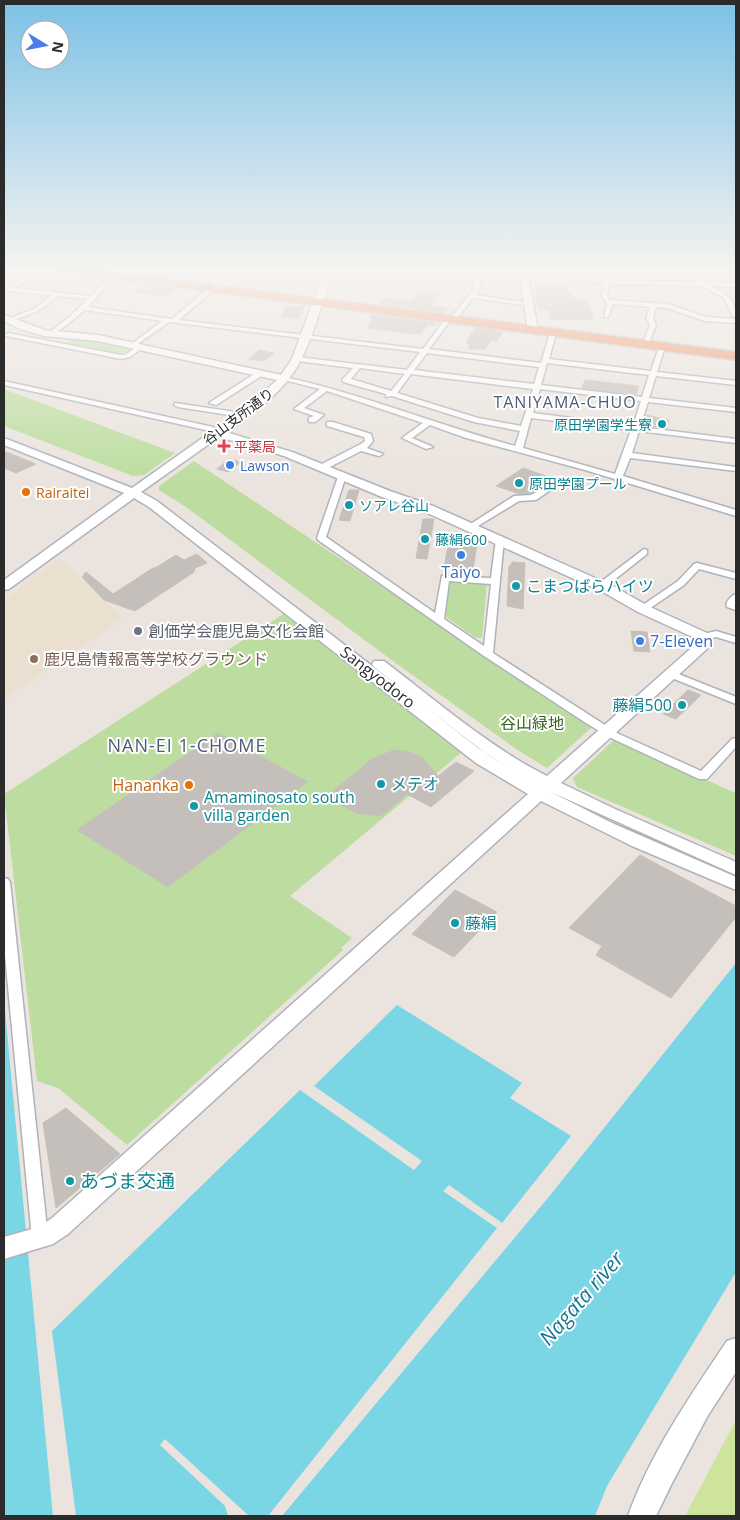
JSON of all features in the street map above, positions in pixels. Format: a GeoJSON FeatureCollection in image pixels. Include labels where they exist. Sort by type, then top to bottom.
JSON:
{"type":"FeatureCollection","features":[{"type":"Feature","properties":{"kind":"highway"},"geometry":{"type":"LineString","coordinates":[[610,340],[736,356]]}},
{"type":"Feature","properties":{"kind":"main road","name":"Sangyodoro"},"geometry":{"type":"LineString","coordinates":[[138,490],[163,500],[484,744],[527,773],[543,789]]}},
{"type":"Feature","properties":{"kind":"main road"},"geometry":{"type":"LineString","coordinates":[[4,1248],[37,1239]]}},
{"type":"Feature","properties":{"kind":"street"},"geometry":{"type":"LineString","coordinates":[[28,340],[122,357],[128,356],[145,340]]}},
{"type":"Feature","properties":{"kind":"street"},"geometry":{"type":"LineString","coordinates":[[106,340],[259,375],[326,388],[469,436],[618,477],[736,514]]}},
{"type":"Feature","properties":{"kind":"street","name":"谷山支所通り"},"geometry":{"type":"LineString","coordinates":[[4,586],[218,433],[269,394],[284,379],[297,358],[304,340]]}},
{"type":"Feature","properties":{"kind":"street"},"geometry":{"type":"LineString","coordinates":[[336,340],[424,351],[736,383]]}},
{"type":"Feature","properties":{"kind":"street"},"geometry":{"type":"LineString","coordinates":[[374,403],[390,397],[433,340]]}},
{"type":"Feature","properties":{"kind":"street"},"geometry":{"type":"LineString","coordinates":[[518,450],[550,340]]}},
{"type":"Feature","properties":{"kind":"street"},"geometry":{"type":"LineString","coordinates":[[646,345],[648,340]]}},
{"type":"Feature","properties":{"kind":"street"},"geometry":{"type":"LineString","coordinates":[[618,477],[662,347]]}},
{"type":"Feature","properties":{"kind":"street"},"geometry":{"type":"LineString","coordinates":[[297,358],[537,388],[736,410]]}},
{"type":"Feature","properties":{"kind":"street"},"geometry":{"type":"LineString","coordinates":[[358,366],[346,380],[390,397],[477,420],[524,429]]}},
{"type":"Feature","properties":{"kind":"street"},"geometry":{"type":"LineString","coordinates":[[213,403],[259,375]]}},
{"type":"Feature","properties":{"kind":"street"},"geometry":{"type":"LineString","coordinates":[[4,383],[213,429],[218,433],[271,448],[430,509],[500,539],[601,586],[643,609],[704,636],[716,634],[736,640]]}},
{"type":"Feature","properties":{"kind":"street"},"geometry":{"type":"LineString","coordinates":[[312,420],[320,415],[298,409],[326,388]]}},
{"type":"Feature","properties":{"kind":"street"},"geometry":{"type":"LineString","coordinates":[[178,405],[242,415]]}},
{"type":"Feature","properties":{"kind":"street"},"geometry":{"type":"LineString","coordinates":[[528,416],[736,441]]}},
{"type":"Feature","properties":{"kind":"street"},"geometry":{"type":"LineString","coordinates":[[429,447],[406,438],[430,422]]}},
{"type":"Feature","properties":{"kind":"street"},"geometry":{"type":"LineString","coordinates":[[321,468],[368,443],[368,436],[330,424]]}},
{"type":"Feature","properties":{"kind":"street","name":"Sangyodoro"},"geometry":{"type":"LineString","coordinates":[[4,433],[138,490]]}},
{"type":"Feature","properties":{"kind":"street","name":"Sangyodoro"},"geometry":{"type":"LineString","coordinates":[[4,441],[138,490]]}},
{"type":"Feature","properties":{"kind":"street"},"geometry":{"type":"LineString","coordinates":[[360,448],[379,454]]}},
{"type":"Feature","properties":{"kind":"street"},"geometry":{"type":"LineString","coordinates":[[627,454],[736,469]]}},
{"type":"Feature","properties":{"kind":"street"},"geometry":{"type":"LineString","coordinates":[[342,476],[321,538],[488,654],[606,731],[703,776],[736,741]]}},
{"type":"Feature","properties":{"kind":"street"},"geometry":{"type":"LineString","coordinates":[[470,527],[517,498],[533,498],[551,487]]}},
{"type":"Feature","properties":{"kind":"street"},"geometry":{"type":"LineString","coordinates":[[488,654],[494,581],[500,539]]}},
{"type":"Feature","properties":{"kind":"street"},"geometry":{"type":"LineString","coordinates":[[601,586],[644,552]]}},
{"type":"Feature","properties":{"kind":"street"},"geometry":{"type":"LineString","coordinates":[[643,609],[681,583],[697,566],[736,576]]}},
{"type":"Feature","properties":{"kind":"street"},"geometry":{"type":"LineString","coordinates":[[439,620],[445,578],[494,581]]}},
{"type":"Feature","properties":{"kind":"street"},"geometry":{"type":"LineString","coordinates":[[736,597],[730,605],[736,607]]}},
{"type":"Feature","properties":{"kind":"street"},"geometry":{"type":"LineString","coordinates":[[4,882],[37,1239],[68,1219],[671,674],[705,643],[704,636]]}},
{"type":"Feature","properties":{"kind":"street"},"geometry":{"type":"LineString","coordinates":[[671,674],[736,701]]}},
{"type":"Feature","properties":{"kind":"street","name":"Sangyodoro"},"geometry":{"type":"LineString","coordinates":[[543,789],[736,869]]}},
{"type":"Feature","properties":{"kind":"street","name":"Sangyodoro"},"geometry":{"type":"LineString","coordinates":[[543,789],[606,826],[736,884]]}},
{"type":"Feature","properties":{"kind":"street"},"geometry":{"type":"LineString","coordinates":[[642,1516],[662,1472],[698,1408],[735,1355]]}},
{"type":"Feature","properties":{"kind":"shaded area","name":"鹿児島情報高等学校グラウンド"},"geometry":{"type":"Polygon","coordinates":[[[59,558],[123,618],[4,700],[4,600],[59,558]]]}},
{"type":"Feature","properties":{"kind":"green space"},"geometry":{"type":"Polygon","coordinates":[[[73,340],[98,340],[130,349],[117,355],[66,344],[73,340]]]}},
{"type":"Feature","properties":{"kind":"green space"},"geometry":{"type":"Polygon","coordinates":[[[4,389],[175,453],[144,475],[133,476],[4,426],[4,389]]]}},
{"type":"Feature","properties":{"kind":"green space","name":"谷山緑地"},"geometry":{"type":"Polygon","coordinates":[[[194,461],[592,727],[547,768],[519,751],[390,659],[186,507],[159,490],[159,486],[194,461]]]}},
{"type":"Feature","properties":{"kind":"green space"},"geometry":{"type":"Polygon","coordinates":[[[448,581],[487,582],[482,638],[476,638],[443,615],[448,581]]]}},
{"type":"Feature","properties":{"kind":"green space"},"geometry":{"type":"Polygon","coordinates":[[[285,613],[468,747],[290,896],[352,938],[341,948],[343,950],[127,1145],[58,1088],[37,1081],[4,794],[285,613]]]}},
{"type":"Feature","properties":{"kind":"green space","name":"谷山緑地"},"geometry":{"type":"Polygon","coordinates":[[[614,740],[736,793],[736,856],[577,787],[573,778],[614,740]]]}},
{"type":"Feature","properties":{"kind":"green space"},"geometry":{"type":"Polygon","coordinates":[[[736,1420],[736,1516],[685,1516],[736,1420]]]}},
{"type":"Feature","properties":{"kind":"water","name":"Nagata river"},"geometry":{"type":"Polygon","coordinates":[[[736,963],[736,1272],[607,1486],[595,1516],[282,1516],[552,1193],[736,963]]]}},
{"type":"Feature","properties":{"kind":"water"},"geometry":{"type":"Polygon","coordinates":[[[4,1000],[53,1516],[4,1516],[4,1000]]]}},
{"type":"Feature","properties":{"kind":"water"},"geometry":{"type":"Polygon","coordinates":[[[397,1005],[522,1083],[510,1098],[571,1136],[502,1223],[449,1185],[443,1191],[497,1228],[268,1516],[249,1516],[165,1439],[160,1445],[225,1506],[228,1516],[76,1516],[52,1331],[300,1090],[414,1170],[422,1161],[314,1086],[397,1005]]]}},
{"type":"Feature","properties":{"kind":"building"},"geometry":{"type":"Polygon","coordinates":[[[467,340],[498,340],[490,341],[485,350],[468,348],[470,345],[466,342],[467,340]]]}},
{"type":"Feature","properties":{"kind":"building"},"geometry":{"type":"Polygon","coordinates":[[[259,350],[274,353],[264,361],[249,359],[259,350]]]}},
{"type":"Feature","properties":{"kind":"building"},"geometry":{"type":"Polygon","coordinates":[[[585,380],[639,386],[636,394],[582,388],[585,380]]]}},
{"type":"Feature","properties":{"kind":"building"},"geometry":{"type":"Polygon","coordinates":[[[646,415],[669,420],[667,428],[642,425],[646,415]]]}},
{"type":"Feature","properties":{"kind":"building"},"geometry":{"type":"Polygon","coordinates":[[[4,451],[36,464],[16,473],[4,468],[4,451]]]}},
{"type":"Feature","properties":{"kind":"building","name":"Lawson"},"geometry":{"type":"Polygon","coordinates":[[[229,459],[241,462],[228,472],[217,469],[229,459]]]}},
{"type":"Feature","properties":{"kind":"building","name":"原田学園プール"},"geometry":{"type":"Polygon","coordinates":[[[523,468],[557,480],[530,493],[520,494],[496,486],[523,468]]]}},
{"type":"Feature","properties":{"kind":"building","name":"ソアレ谷山"},"geometry":{"type":"Polygon","coordinates":[[[349,490],[359,490],[350,521],[339,520],[349,490]]]}},
{"type":"Feature","properties":{"kind":"building","name":"藤絹600"},"geometry":{"type":"Polygon","coordinates":[[[423,519],[434,519],[427,559],[416,558],[423,519]]]}},
{"type":"Feature","properties":{"kind":"building","name":"Taiyo"},"geometry":{"type":"Polygon","coordinates":[[[449,541],[477,543],[473,569],[444,567],[449,541]]]}},
{"type":"Feature","properties":{"kind":"building"},"geometry":{"type":"Polygon","coordinates":[[[197,554],[207,563],[195,568],[194,572],[135,611],[104,600],[82,577],[86,572],[113,594],[176,555],[184,560],[197,554]]]}},
{"type":"Feature","properties":{"kind":"building","name":"こまつばらハイツ"},"geometry":{"type":"Polygon","coordinates":[[[512,562],[525,563],[523,609],[507,606],[509,566],[511,566],[512,562]]]}},
{"type":"Feature","properties":{"kind":"building","name":"7-Eleven"},"geometry":{"type":"Polygon","coordinates":[[[631,631],[647,632],[650,652],[634,651],[631,631]]]}},
{"type":"Feature","properties":{"kind":"building","name":"藤絹500"},"geometry":{"type":"Polygon","coordinates":[[[688,690],[701,695],[676,719],[663,714],[688,690]]]}},
{"type":"Feature","properties":{"kind":"building","name":"Amaminosato south villa garden"},"geometry":{"type":"Polygon","coordinates":[[[218,733],[308,782],[168,887],[77,830],[218,733]]]}},
{"type":"Feature","properties":{"kind":"building","name":"メテオ"},"geometry":{"type":"Polygon","coordinates":[[[394,750],[409,752],[422,757],[438,776],[456,762],[474,771],[431,807],[407,794],[381,816],[356,813],[334,801],[333,791],[372,759],[394,750]]]}},
{"type":"Feature","properties":{"kind":"building"},"geometry":{"type":"Polygon","coordinates":[[[640,855],[736,906],[736,917],[671,998],[596,955],[602,946],[569,928],[640,855]]]}},
{"type":"Feature","properties":{"kind":"building","name":"藤絹"},"geometry":{"type":"Polygon","coordinates":[[[455,890],[497,912],[454,957],[412,934],[455,890]]]}},
{"type":"Feature","properties":{"kind":"building","name":"あづま交通"},"geometry":{"type":"Polygon","coordinates":[[[66,1108],[120,1154],[56,1208],[43,1123],[66,1108]]]}},
{"type":"Feature","properties":{"kind":"place","name":"原田学園学生寮"},"geometry":{"type":"Point","coordinates":[662,424]}},
{"type":"Feature","properties":{"kind":"place","name":"平薬局"},"geometry":{"type":"Point","coordinates":[224,446]}},
{"type":"Feature","properties":{"kind":"place","name":"Lawson"},"geometry":{"type":"Point","coordinates":[230,465]}},
{"type":"Feature","properties":{"kind":"place","name":"原田学園プール"},"geometry":{"type":"Point","coordinates":[519,483]}},
{"type":"Feature","properties":{"kind":"place","name":"Rairaitei"},"geometry":{"type":"Point","coordinates":[26,492]}},
{"type":"Feature","properties":{"kind":"place","name":"ソアレ谷山"},"geometry":{"type":"Point","coordinates":[349,505]}},
{"type":"Feature","properties":{"kind":"place","name":"藤絹600"},"geometry":{"type":"Point","coordinates":[425,539]}},
{"type":"Feature","properties":{"kind":"place","name":"Taiyo"},"geometry":{"type":"Point","coordinates":[461,555]}},
{"type":"Feature","properties":{"kind":"place","name":"こまつばらハイツ"},"geometry":{"type":"Point","coordinates":[516,586]}},
{"type":"Feature","properties":{"kind":"place","name":"創価学会鹿児島文化会館"},"geometry":{"type":"Point","coordinates":[138,631]}},
{"type":"Feature","properties":{"kind":"place","name":"7-Eleven"},"geometry":{"type":"Point","coordinates":[640,641]}},
{"type":"Feature","properties":{"kind":"place","name":"鹿児島情報高等学校グラウンド"},"geometry":{"type":"Point","coordinates":[34,659]}},
{"type":"Feature","properties":{"kind":"place","name":"藤絹500"},"geometry":{"type":"Point","coordinates":[682,705]}},
{"type":"Feature","properties":{"kind":"place","name":"メテオ"},"geometry":{"type":"Point","coordinates":[381,784]}},
{"type":"Feature","properties":{"kind":"place","name":"Hananka"},"geometry":{"type":"Point","coordinates":[189,785]}},
{"type":"Feature","properties":{"kind":"place","name":"Amaminosato south villa garden"},"geometry":{"type":"Point","coordinates":[194,806]}},
{"type":"Feature","properties":{"kind":"place","name":"藤絹"},"geometry":{"type":"Point","coordinates":[455,923]}},
{"type":"Feature","properties":{"kind":"place","name":"あづま交通"},"geometry":{"type":"Point","coordinates":[70,1181]}},
{"type":"Feature","properties":{"kind":"district","name":"TANIYAMA-CHUO"},"geometry":{"type":"Point","coordinates":[565,402]}},
{"type":"Feature","properties":{"kind":"district","name":"NAN-EI 1-CHOME"},"geometry":{"type":"Point","coordinates":[187,745]}}]}
